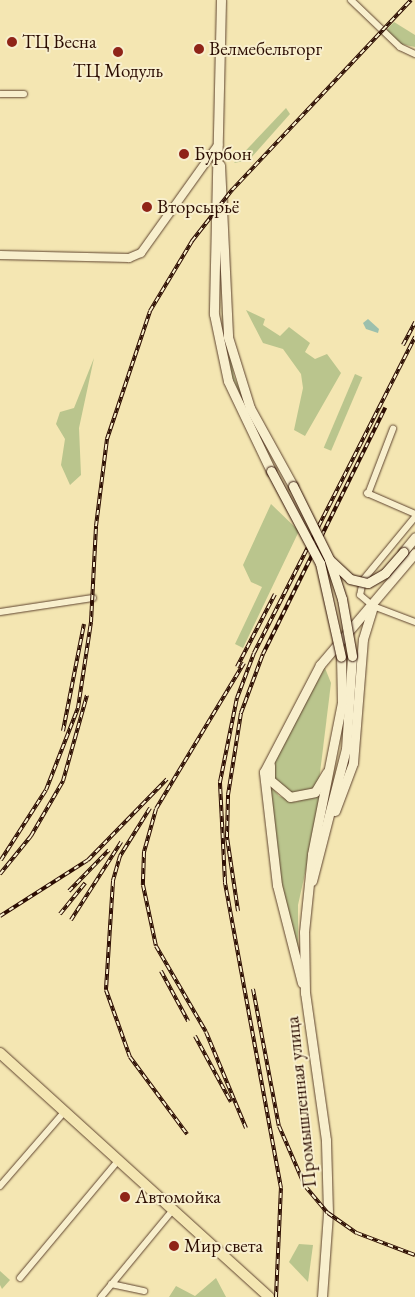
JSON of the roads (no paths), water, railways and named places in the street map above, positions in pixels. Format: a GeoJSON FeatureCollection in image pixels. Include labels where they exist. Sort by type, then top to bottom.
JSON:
{"type":"FeatureCollection","features":[{"type":"Feature","properties":{"kind":"main road"},"geometry":{"type":"LineString","coordinates":[[221,0],[218,145],[212,268],[217,334],[234,396],[320,563],[341,658],[342,703],[333,761],[312,854],[306,903],[305,993]]}},
{"type":"Feature","properties":{"kind":"main road"},"geometry":{"type":"LineString","coordinates":[[218,145],[228,337],[243,392],[329,559],[342,599],[352,656],[346,748],[306,903]]}},
{"type":"Feature","properties":{"kind":"main road"},"geometry":{"type":"LineString","coordinates":[[329,559],[350,579],[368,583],[385,573],[415,537]]}},
{"type":"Feature","properties":{"kind":"main road"},"geometry":{"type":"LineString","coordinates":[[305,993],[282,910],[264,802],[264,772],[272,753],[320,665],[373,606],[415,553]]}},
{"type":"Feature","properties":{"kind":"main road"},"geometry":{"type":"LineString","coordinates":[[326,830],[353,763],[362,638],[373,606]]}},
{"type":"Feature","properties":{"kind":"main road"},"geometry":{"type":"LineString","coordinates":[[272,753],[270,780],[290,797],[314,792],[333,761]]}},
{"type":"Feature","properties":{"kind":"main road","name":"Промышленная улица"},"geometry":{"type":"LineString","coordinates":[[305,993],[326,1140],[328,1212],[322,1297]]}},
{"type":"Feature","properties":{"kind":"main road"},"geometry":{"type":"LineString","coordinates":[[0,1053],[269,1297]]}},
{"type":"Feature","properties":{"kind":"street"},"geometry":{"type":"LineString","coordinates":[[352,0],[400,46],[415,54]]}},
{"type":"Feature","properties":{"kind":"street"},"geometry":{"type":"LineString","coordinates":[[0,94],[24,94]]}},
{"type":"Feature","properties":{"kind":"street"},"geometry":{"type":"LineString","coordinates":[[0,255],[129,258],[151,244],[218,145]]}},
{"type":"Feature","properties":{"kind":"street"},"geometry":{"type":"LineString","coordinates":[[393,429],[368,493],[415,516],[363,580],[360,595],[373,606],[415,622]]}},
{"type":"Feature","properties":{"kind":"street"},"geometry":{"type":"LineString","coordinates":[[0,612],[93,598]]}},
{"type":"Feature","properties":{"kind":"street"},"geometry":{"type":"LineString","coordinates":[[0,1186],[64,1112]]}},
{"type":"Feature","properties":{"kind":"street"},"geometry":{"type":"LineString","coordinates":[[20,1278],[118,1161]]}},
{"type":"Feature","properties":{"kind":"street"},"geometry":{"type":"LineString","coordinates":[[101,1297],[172,1211]]}},
{"type":"Feature","properties":{"kind":"street"},"geometry":{"type":"LineString","coordinates":[[111,1284],[144,1291]]}},
{"type":"Feature","properties":{"kind":"railway"},"geometry":{"type":"LineString","coordinates":[[1,860],[46,790],[78,708],[91,622],[96,526],[107,439],[150,311],[192,241],[232,190],[411,0]]}},
{"type":"Feature","properties":{"kind":"railway"},"geometry":{"type":"LineString","coordinates":[[403,345],[415,322]]}},
{"type":"Feature","properties":{"kind":"railway"},"geometry":{"type":"LineString","coordinates":[[276,1297],[281,1188],[225,882],[220,782],[237,698],[254,653],[415,337]]}},
{"type":"Feature","properties":{"kind":"railway"},"geometry":{"type":"LineString","coordinates":[[238,911],[227,837],[228,795],[241,713],[263,654],[385,408]]}},
{"type":"Feature","properties":{"kind":"railway"},"geometry":{"type":"LineString","coordinates":[[237,667],[275,594]]}},
{"type":"Feature","properties":{"kind":"railway"},"geometry":{"type":"LineString","coordinates":[[63,731],[84,624]]}},
{"type":"Feature","properties":{"kind":"railway"},"geometry":{"type":"LineString","coordinates":[[244,663],[156,809],[144,852],[143,885],[156,946],[206,1032],[246,1128]]}},
{"type":"Feature","properties":{"kind":"railway"},"geometry":{"type":"LineString","coordinates":[[0,874],[31,836],[63,781],[87,695]]}},
{"type":"Feature","properties":{"kind":"railway"},"geometry":{"type":"LineString","coordinates":[[0,916],[88,860],[167,779]]}},
{"type":"Feature","properties":{"kind":"railway"},"geometry":{"type":"LineString","coordinates":[[150,808],[120,856],[113,881],[106,990],[130,1057],[187,1134]]}},
{"type":"Feature","properties":{"kind":"railway"},"geometry":{"type":"LineString","coordinates":[[71,920],[121,842]]}},
{"type":"Feature","properties":{"kind":"railway"},"geometry":{"type":"LineString","coordinates":[[69,891],[109,850]]}},
{"type":"Feature","properties":{"kind":"railway"},"geometry":{"type":"LineString","coordinates":[[60,914],[85,883]]}},
{"type":"Feature","properties":{"kind":"railway"},"geometry":{"type":"LineString","coordinates":[[161,971],[188,1021]]}},
{"type":"Feature","properties":{"kind":"railway"},"geometry":{"type":"LineString","coordinates":[[253,989],[279,1126],[305,1186],[328,1213],[357,1233],[415,1255]]}},
{"type":"Feature","properties":{"kind":"railway"},"geometry":{"type":"LineString","coordinates":[[195,1036],[231,1102]]}},
{"type":"Feature","properties":{"kind":"place","name":"ТЦ Весна"},"geometry":{"type":"Point","coordinates":[12,42]}},
{"type":"Feature","properties":{"kind":"place","name":"Велмебельторг"},"geometry":{"type":"Point","coordinates":[199,49]}},
{"type":"Feature","properties":{"kind":"place","name":"ТЦ Модуль"},"geometry":{"type":"Point","coordinates":[118,52]}},
{"type":"Feature","properties":{"kind":"place","name":"Бурбон"},"geometry":{"type":"Point","coordinates":[184,154]}},
{"type":"Feature","properties":{"kind":"place","name":"Вторсырьё"},"geometry":{"type":"Point","coordinates":[147,207]}},
{"type":"Feature","properties":{"kind":"place","name":"Автомойка"},"geometry":{"type":"Point","coordinates":[125,1197]}},
{"type":"Feature","properties":{"kind":"place","name":"Мир света"},"geometry":{"type":"Point","coordinates":[174,1246]}}]}
